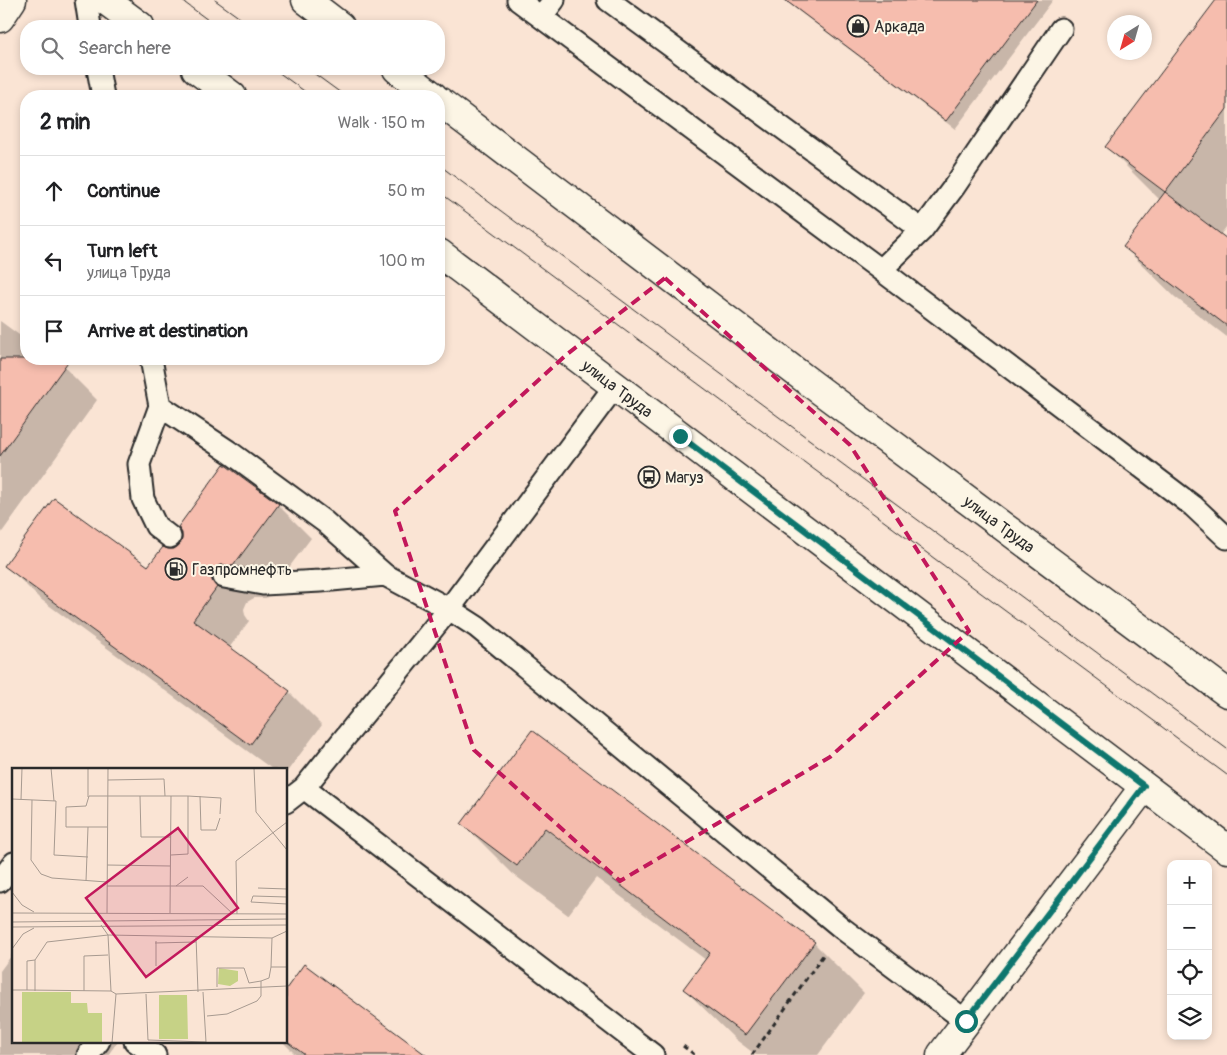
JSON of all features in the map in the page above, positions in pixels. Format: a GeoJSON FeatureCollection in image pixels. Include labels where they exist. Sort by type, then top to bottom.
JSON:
{"type":"FeatureCollection","features":[{"type":"Feature","properties":{"kind":"main road"},"geometry":{"type":"LineString","coordinates":[[0,18],[12,0]]}},
{"type":"Feature","properties":{"kind":"main road"},"geometry":{"type":"LineString","coordinates":[[105,0],[132,20]]}},
{"type":"Feature","properties":{"kind":"main road"},"geometry":{"type":"LineString","coordinates":[[306,0],[332,20]]}},
{"type":"Feature","properties":{"kind":"main road"},"geometry":{"type":"LineString","coordinates":[[204,75],[224,90]]}},
{"type":"Feature","properties":{"kind":"main road"},"geometry":{"type":"LineString","coordinates":[[404,75],[425,90]]}},
{"type":"Feature","properties":{"kind":"main road","name":"улица Труда"},"geometry":{"type":"LineString","coordinates":[[445,106],[813,385],[1227,693]]}},
{"type":"Feature","properties":{"kind":"main road","name":"улица Труда"},"geometry":{"type":"LineString","coordinates":[[445,258],[1227,849]]}},
{"type":"Feature","properties":{"kind":"main road"},"geometry":{"type":"LineString","coordinates":[[941,1055],[1144,786]]}},
{"type":"Feature","properties":{"kind":"lane"},"geometry":{"type":"LineString","coordinates":[[86,0],[89,20]]}},
{"type":"Feature","properties":{"kind":"lane"},"geometry":{"type":"LineString","coordinates":[[518,0],[881,270],[1193,506],[1227,538]]}},
{"type":"Feature","properties":{"kind":"lane"},"geometry":{"type":"LineString","coordinates":[[541,18],[554,0]]}},
{"type":"Feature","properties":{"kind":"lane"},"geometry":{"type":"LineString","coordinates":[[608,0],[922,230]]}},
{"type":"Feature","properties":{"kind":"lane"},"geometry":{"type":"LineString","coordinates":[[881,270],[922,230],[954,187],[1061,29]]}},
{"type":"Feature","properties":{"kind":"lane"},"geometry":{"type":"LineString","coordinates":[[99,75],[102,90]]}},
{"type":"Feature","properties":{"kind":"lane"},"geometry":{"type":"LineString","coordinates":[[152,365],[160,406],[139,464],[143,499],[156,526],[170,537]]}},
{"type":"Feature","properties":{"kind":"lane"},"geometry":{"type":"LineString","coordinates":[[288,800],[304,788],[449,609],[615,386]]}},
{"type":"Feature","properties":{"kind":"lane"},"geometry":{"type":"LineString","coordinates":[[160,406],[231,453],[325,522],[385,575],[449,609],[477,627],[904,981],[966,1021]]}},
{"type":"Feature","properties":{"kind":"lane"},"geometry":{"type":"LineString","coordinates":[[224,578],[263,584],[385,575]]}},
{"type":"Feature","properties":{"kind":"lane"},"geometry":{"type":"LineString","coordinates":[[304,788],[653,1055]]}},
{"type":"Feature","properties":{"kind":"lane"},"geometry":{"type":"LineString","coordinates":[[0,881],[12,866]]}},
{"type":"Feature","properties":{"kind":"lane"},"geometry":{"type":"LineString","coordinates":[[88,1055],[98,1042]]}},
{"type":"Feature","properties":{"kind":"lane"},"geometry":{"type":"LineString","coordinates":[[137,1042],[155,1055]]}},
{"type":"Feature","properties":{"kind":"path"},"geometry":{"type":"LineString","coordinates":[[752,1055],[843,929]]}},
{"type":"Feature","properties":{"kind":"highlighted area"},"geometry":{"type":"Polygon","coordinates":[[[665,278],[850,445],[969,631],[830,757],[620,881],[474,750],[395,511],[566,355],[665,278]]]}},
{"type":"Feature","properties":{"kind":"building"},"geometry":{"type":"Polygon","coordinates":[[[785,0],[1037,0],[946,121],[785,0]]]}},
{"type":"Feature","properties":{"kind":"building"},"geometry":{"type":"Polygon","coordinates":[[[1216,0],[1227,0],[1227,109],[1165,192],[1105,147],[1216,0]]]}},
{"type":"Feature","properties":{"kind":"building"},"geometry":{"type":"Polygon","coordinates":[[[1165,192],[1227,239],[1227,326],[1123,247],[1165,192]]]}},
{"type":"Feature","properties":{"kind":"building"},"geometry":{"type":"Polygon","coordinates":[[[0,359],[20,359],[20,365],[66,365],[0,456],[0,359]]]}},
{"type":"Feature","properties":{"kind":"building"},"geometry":{"type":"Polygon","coordinates":[[[224,464],[279,504],[233,566],[220,565],[214,569],[212,581],[217,587],[193,620],[290,691],[250,745],[4,566],[54,498],[148,566],[163,547],[174,549],[180,544],[182,533],[178,527],[224,464]]]}},
{"type":"Feature","properties":{"kind":"building"},"geometry":{"type":"Polygon","coordinates":[[[532,730],[815,942],[745,1035],[683,989],[710,953],[545,828],[517,866],[461,824],[532,730]]]}},
{"type":"Feature","properties":{"kind":"building"},"geometry":{"type":"Polygon","coordinates":[[[304,964],[426,1055],[305,1055],[287,1042],[288,986],[304,964]]]}},
{"type":"Feature","properties":{"kind":"tram line"},"geometry":{"type":"LineString","coordinates":[[181,0],[208,20]]}},
{"type":"Feature","properties":{"kind":"tram line"},"geometry":{"type":"LineString","coordinates":[[215,0],[243,20]]}},
{"type":"Feature","properties":{"kind":"tram line"},"geometry":{"type":"LineString","coordinates":[[282,75],[303,90]]}},
{"type":"Feature","properties":{"kind":"tram line"},"geometry":{"type":"LineString","coordinates":[[316,75],[337,90]]}},
{"type":"Feature","properties":{"kind":"tram line"},"geometry":{"type":"LineString","coordinates":[[445,169],[1227,749]]}},
{"type":"Feature","properties":{"kind":"tram line"},"geometry":{"type":"LineString","coordinates":[[445,196],[1227,775]]}},
{"type":"Feature","properties":{"kind":"place","name":"Аркада"},"geometry":{"type":"Point","coordinates":[858,26]}},
{"type":"Feature","properties":{"kind":"place","name":"Магуз"},"geometry":{"type":"Point","coordinates":[649,477]}},
{"type":"Feature","properties":{"kind":"place","name":"Газпромнефть"},"geometry":{"type":"Point","coordinates":[176,569]}},
{"type":"Feature","properties":{"kind":"route"},"geometry":{"type":"LineString","coordinates":[[680,436],[1144,786],[966,1021]]}}]}
